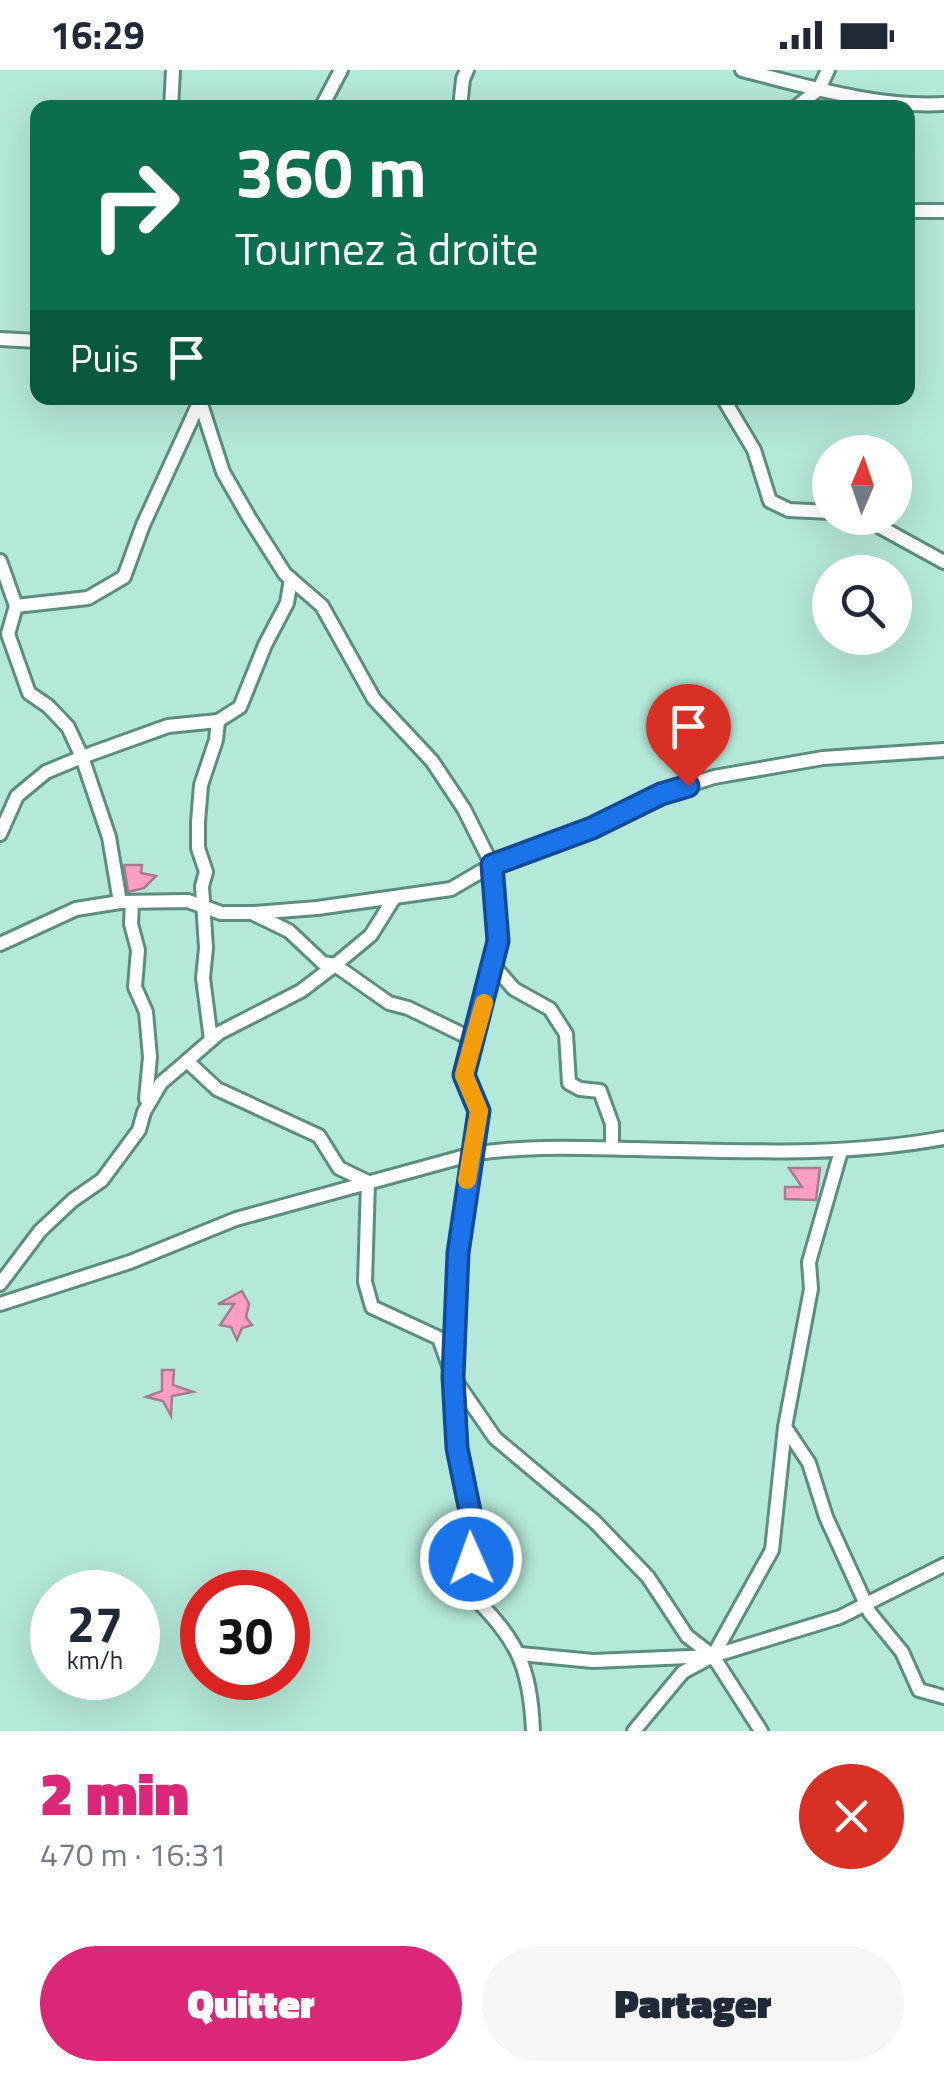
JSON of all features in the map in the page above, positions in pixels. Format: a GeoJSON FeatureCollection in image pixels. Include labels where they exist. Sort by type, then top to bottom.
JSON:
{"type":"FeatureCollection","features":[{"type":"Feature","properties":{"kind":"street"},"geometry":{"type":"LineString","coordinates":[[171,100],[173,70]]}},
{"type":"Feature","properties":{"kind":"street"},"geometry":{"type":"LineString","coordinates":[[325,100],[341,70]]}},
{"type":"Feature","properties":{"kind":"street"},"geometry":{"type":"LineString","coordinates":[[461,100],[468,70]]}},
{"type":"Feature","properties":{"kind":"street"},"geometry":{"type":"LineString","coordinates":[[742,70],[819,89],[891,100]]}},
{"type":"Feature","properties":{"kind":"street"},"geometry":{"type":"LineString","coordinates":[[806,100],[819,89],[828,70]]}},
{"type":"Feature","properties":{"kind":"street"},"geometry":{"type":"LineString","coordinates":[[915,104],[944,104]]}},
{"type":"Feature","properties":{"kind":"street"},"geometry":{"type":"LineString","coordinates":[[915,211],[944,210]]}},
{"type":"Feature","properties":{"kind":"street"},"geometry":{"type":"LineString","coordinates":[[0,339],[30,341]]}},
{"type":"Feature","properties":{"kind":"street"},"geometry":{"type":"LineString","coordinates":[[16,606],[88,598],[124,578],[196,405]]}},
{"type":"Feature","properties":{"kind":"street"},"geometry":{"type":"LineString","coordinates":[[201,405],[224,472],[276,560],[322,606],[374,699],[432,760],[492,865],[498,941],[464,1075],[479,1111],[458,1253],[453,1377],[457,1448],[473,1526],[470,1593],[520,1654],[532,1697],[533,1731]]}},
{"type":"Feature","properties":{"kind":"street"},"geometry":{"type":"LineString","coordinates":[[727,405],[754,450],[770,501],[789,510],[812,511]]}},
{"type":"Feature","properties":{"kind":"street"},"geometry":{"type":"LineString","coordinates":[[895,535],[944,562]]}},
{"type":"Feature","properties":{"kind":"street"},"geometry":{"type":"LineString","coordinates":[[0,561],[16,606],[8,634],[29,693],[68,727],[109,837],[138,950],[135,987],[146,1012],[150,1057],[139,1130],[102,1180],[72,1200],[40,1231],[0,1284]]}},
{"type":"Feature","properties":{"kind":"street"},"geometry":{"type":"LineString","coordinates":[[0,834],[17,796],[46,772],[168,726],[218,721],[240,707],[265,644],[287,603],[291,579]]}},
{"type":"Feature","properties":{"kind":"street"},"geometry":{"type":"LineString","coordinates":[[211,1040],[203,978],[206,948],[202,886],[206,872],[198,848],[198,822],[201,785],[218,721]]}},
{"type":"Feature","properties":{"kind":"street"},"geometry":{"type":"LineString","coordinates":[[0,944],[76,908],[188,900],[221,913],[253,913],[452,888],[492,865],[592,828],[661,794],[714,777],[824,758],[944,750]]}},
{"type":"Feature","properties":{"kind":"street"},"geometry":{"type":"LineString","coordinates":[[144,1112],[161,1083],[211,1040],[301,992],[371,935],[394,898]]}},
{"type":"Feature","properties":{"kind":"street"},"geometry":{"type":"LineString","coordinates":[[253,913],[289,930],[323,963],[335,965],[388,1003],[408,1008],[474,1040]]}},
{"type":"Feature","properties":{"kind":"street"},"geometry":{"type":"LineString","coordinates":[[492,965],[514,988],[550,1010],[566,1034],[569,1083],[600,1091],[612,1124],[612,1148]]}},
{"type":"Feature","properties":{"kind":"street"},"geometry":{"type":"LineString","coordinates":[[187,1061],[216,1089],[319,1136],[339,1168],[368,1182]]}},
{"type":"Feature","properties":{"kind":"street"},"geometry":{"type":"LineString","coordinates":[[0,1304],[130,1262],[236,1218],[473,1154],[612,1148],[841,1151],[944,1138]]}},
{"type":"Feature","properties":{"kind":"street"},"geometry":{"type":"LineString","coordinates":[[712,1656],[772,1550],[785,1427],[811,1289],[809,1262],[841,1151]]}},
{"type":"Feature","properties":{"kind":"street"},"geometry":{"type":"LineString","coordinates":[[368,1182],[364,1282],[372,1307],[438,1338],[453,1377],[494,1438],[594,1521],[648,1577],[687,1636],[712,1656],[761,1731]]}},
{"type":"Feature","properties":{"kind":"street"},"geometry":{"type":"LineString","coordinates":[[785,1427],[809,1464],[826,1517],[865,1603],[902,1652],[918,1690],[944,1697]]}},
{"type":"Feature","properties":{"kind":"street"},"geometry":{"type":"LineString","coordinates":[[634,1731],[683,1672],[712,1656],[840,1618],[944,1565]]}},
{"type":"Feature","properties":{"kind":"street"},"geometry":{"type":"LineString","coordinates":[[520,1654],[593,1660],[712,1656]]}},
{"type":"Feature","properties":{"kind":"building"},"geometry":{"type":"Polygon","coordinates":[[[124,865],[142,865],[141,873],[156,876],[144,888],[128,892],[124,865]]]}},
{"type":"Feature","properties":{"kind":"building"},"geometry":{"type":"Polygon","coordinates":[[[789,1168],[820,1168],[816,1200],[785,1199],[785,1187],[802,1187],[789,1168]]]}},
{"type":"Feature","properties":{"kind":"building"},"geometry":{"type":"Polygon","coordinates":[[[242,1291],[249,1304],[246,1317],[252,1325],[242,1328],[237,1340],[231,1327],[220,1325],[234,1304],[218,1304],[242,1291]]]}},
{"type":"Feature","properties":{"kind":"building"},"geometry":{"type":"Polygon","coordinates":[[[162,1370],[174,1370],[173,1385],[193,1392],[172,1396],[171,1416],[163,1401],[146,1397],[162,1391],[162,1370]]]}},
{"type":"Feature","properties":{"kind":"slow traffic"},"geometry":{"type":"LineString","coordinates":[[467,1180],[479,1111],[464,1075],[484,1003]]}},
{"type":"Feature","properties":{"kind":"route"},"geometry":{"type":"LineString","coordinates":[[471,1559],[473,1526],[457,1448],[453,1377],[458,1253],[479,1111],[464,1075],[498,941],[492,865],[592,828],[661,794],[688,786]]}}]}
